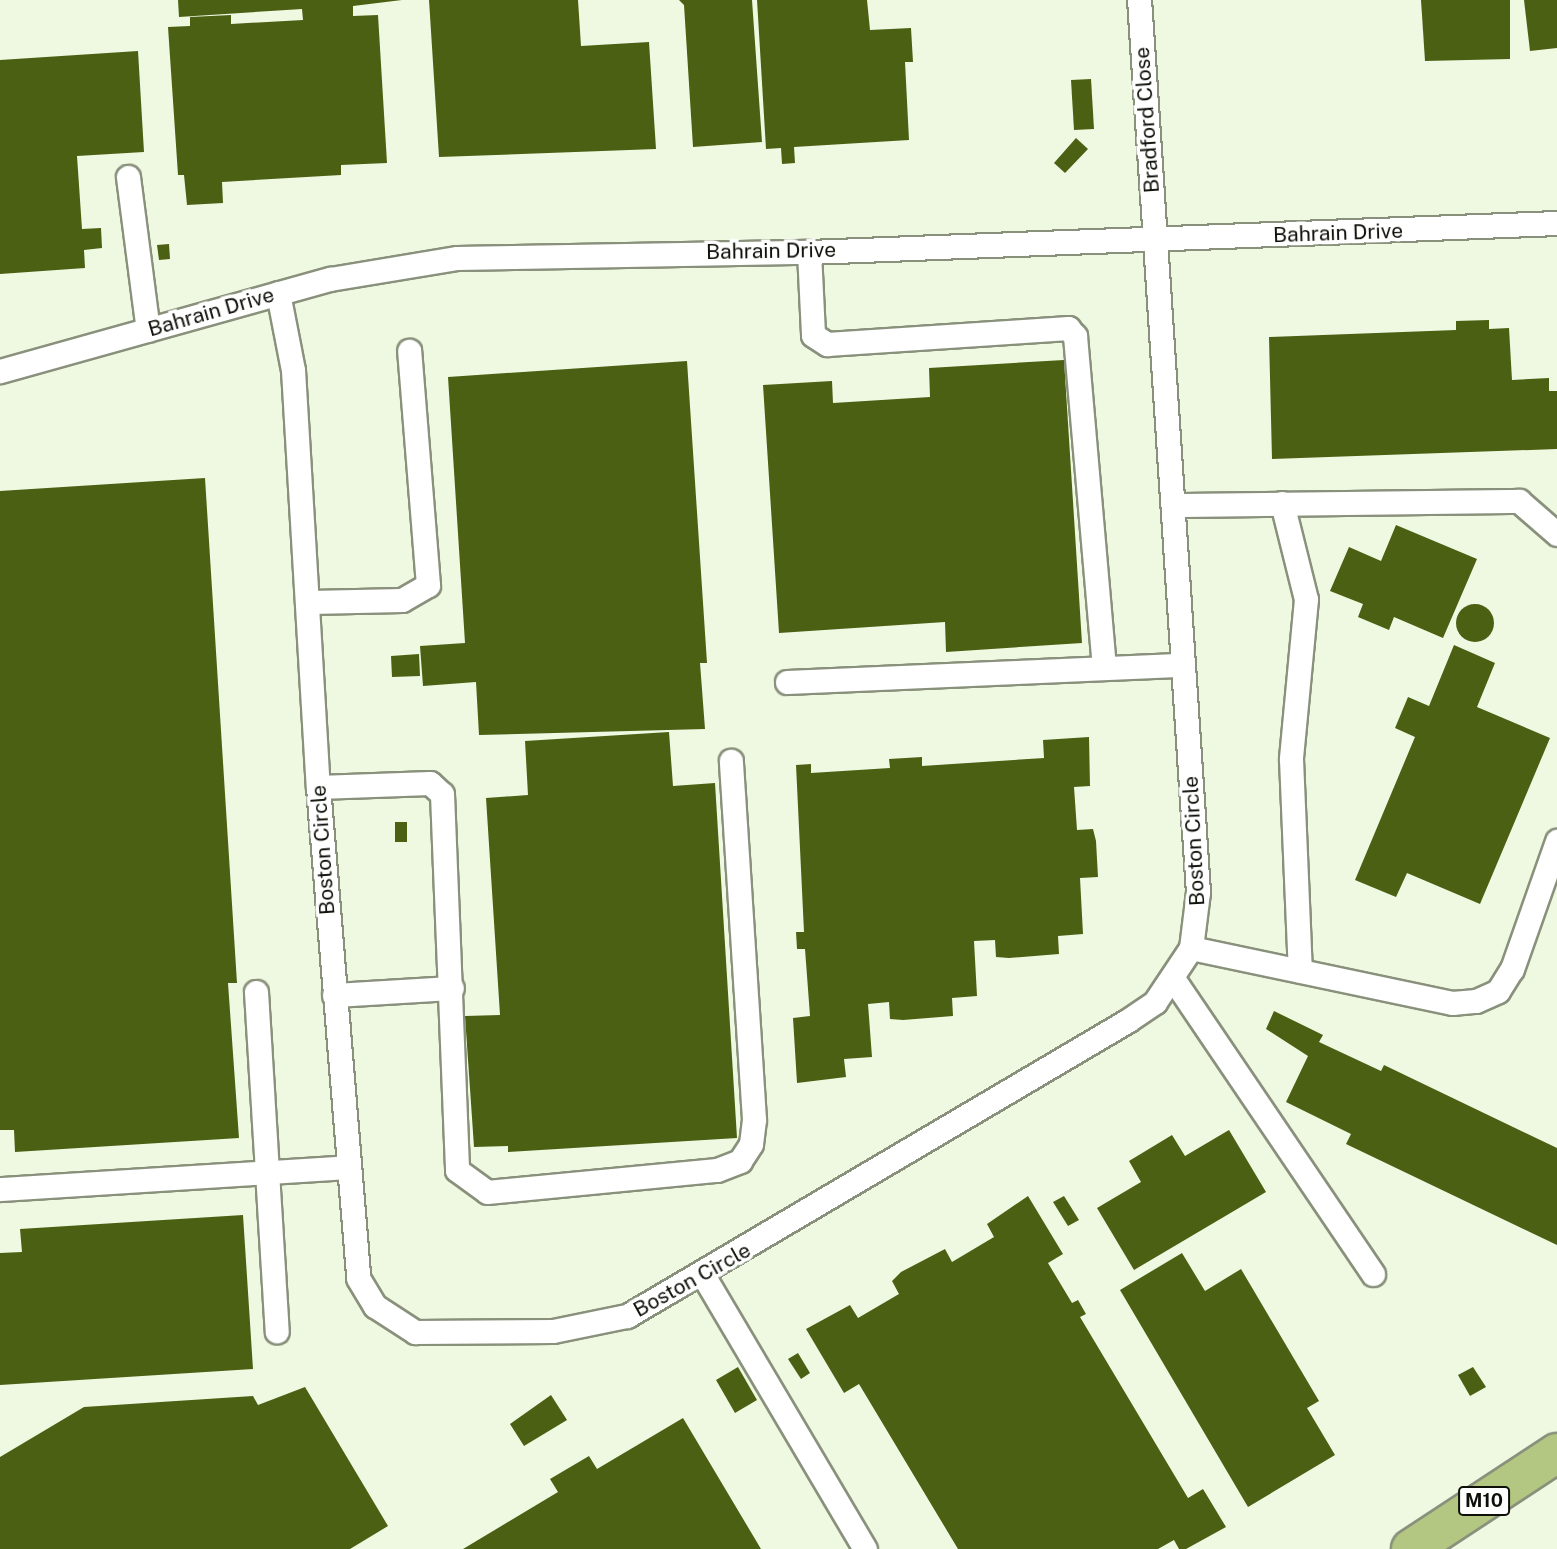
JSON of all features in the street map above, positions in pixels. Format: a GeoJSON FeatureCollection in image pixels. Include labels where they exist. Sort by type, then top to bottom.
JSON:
{"type":"FeatureCollection","features":[{"type":"Feature","properties":{"kind":"main road","name":"M10"},"geometry":{"type":"LineString","coordinates":[[1411,1549],[1557,1453]]}},
{"type":"Feature","properties":{"kind":"lane","name":"Bradford Close"},"geometry":{"type":"LineString","coordinates":[[1139,0],[1155,241]]}},
{"type":"Feature","properties":{"kind":"lane"},"geometry":{"type":"LineString","coordinates":[[128,177],[148,330]]}},
{"type":"Feature","properties":{"kind":"lane","name":"Bahrain Drive"},"geometry":{"type":"LineString","coordinates":[[0,370],[278,293],[404,264],[457,258],[809,252],[1155,241],[1557,223]]}},
{"type":"Feature","properties":{"kind":"lane","name":"Boston Circle"},"geometry":{"type":"LineString","coordinates":[[278,293],[293,370],[310,602],[318,787],[358,1278],[375,1306],[415,1332],[553,1331],[627,1316],[703,1275],[1128,1021],[1174,980],[1191,948],[1198,892],[1155,241]]}},
{"type":"Feature","properties":{"kind":"lane"},"geometry":{"type":"LineString","coordinates":[[809,252],[813,335],[827,344],[1068,328],[1075,336],[1104,668]]}},
{"type":"Feature","properties":{"kind":"lane"},"geometry":{"type":"LineString","coordinates":[[310,602],[402,600],[428,585],[409,351]]}},
{"type":"Feature","properties":{"kind":"lane"},"geometry":{"type":"LineString","coordinates":[[1172,505],[1518,501],[1557,534]]}},
{"type":"Feature","properties":{"kind":"lane"},"geometry":{"type":"LineString","coordinates":[[1282,503],[1306,599],[1292,759],[1300,971]]}},
{"type":"Feature","properties":{"kind":"lane"},"geometry":{"type":"LineString","coordinates":[[787,682],[1183,665]]}},
{"type":"Feature","properties":{"kind":"lane"},"geometry":{"type":"LineString","coordinates":[[318,787],[430,783],[442,794],[452,988],[457,1170],[469,1183],[487,1192],[716,1170],[740,1161],[751,1144],[754,1119],[731,761]]}},
{"type":"Feature","properties":{"kind":"lane"},"geometry":{"type":"LineString","coordinates":[[1191,948],[1452,1003],[1476,1001],[1498,991],[1512,969],[1557,841]]}},
{"type":"Feature","properties":{"kind":"lane"},"geometry":{"type":"LineString","coordinates":[[1174,980],[1373,1274]]}},
{"type":"Feature","properties":{"kind":"lane"},"geometry":{"type":"LineString","coordinates":[[334,995],[452,988]]}},
{"type":"Feature","properties":{"kind":"lane"},"geometry":{"type":"LineString","coordinates":[[256,992],[277,1332]]}},
{"type":"Feature","properties":{"kind":"lane"},"geometry":{"type":"LineString","coordinates":[[0,1189],[348,1167]]}},
{"type":"Feature","properties":{"kind":"lane"},"geometry":{"type":"LineString","coordinates":[[703,1275],[865,1549]]}},
{"type":"Feature","properties":{"kind":"building"},"geometry":{"type":"Polygon","coordinates":[[[178,0],[402,0],[353,6],[353,16],[378,15],[387,163],[341,165],[341,175],[222,182],[223,203],[187,205],[184,175],[178,175],[168,27],[190,26],[190,17],[231,15],[231,24],[303,20],[302,9],[179,17],[178,0]]]}},
{"type":"Feature","properties":{"kind":"building"},"geometry":{"type":"Polygon","coordinates":[[[429,0],[578,0],[581,46],[649,42],[656,149],[439,157],[429,0]]]}},
{"type":"Feature","properties":{"kind":"building"},"geometry":{"type":"Polygon","coordinates":[[[679,0],[752,0],[762,142],[693,147],[684,5],[679,0]]]}},
{"type":"Feature","properties":{"kind":"building"},"geometry":{"type":"Polygon","coordinates":[[[757,0],[867,0],[870,30],[911,28],[913,62],[905,62],[909,140],[794,147],[795,163],[782,164],[781,148],[766,149],[757,0]]]}},
{"type":"Feature","properties":{"kind":"building"},"geometry":{"type":"Polygon","coordinates":[[[1421,0],[1510,0],[1510,59],[1425,61],[1421,0]]]}},
{"type":"Feature","properties":{"kind":"building"},"geometry":{"type":"Polygon","coordinates":[[[1524,0],[1557,0],[1557,48],[1530,51],[1524,0]]]}},
{"type":"Feature","properties":{"kind":"building"},"geometry":{"type":"Polygon","coordinates":[[[138,51],[144,152],[77,156],[82,229],[101,228],[102,248],[84,250],[85,268],[0,274],[0,60],[138,51]]]}},
{"type":"Feature","properties":{"kind":"building"},"geometry":{"type":"Polygon","coordinates":[[[1091,79],[1094,129],[1074,130],[1071,80],[1091,79]]]}},
{"type":"Feature","properties":{"kind":"building"},"geometry":{"type":"Polygon","coordinates":[[[1076,138],[1088,149],[1065,173],[1054,163],[1076,138]]]}},
{"type":"Feature","properties":{"kind":"building"},"geometry":{"type":"Polygon","coordinates":[[[169,244],[170,259],[159,260],[157,245],[169,244]]]}},
{"type":"Feature","properties":{"kind":"building"},"geometry":{"type":"Polygon","coordinates":[[[1489,320],[1489,329],[1509,328],[1512,380],[1549,378],[1549,391],[1557,391],[1557,449],[1272,459],[1269,337],[1456,330],[1456,321],[1489,320]]]}},
{"type":"Feature","properties":{"kind":"building"},"geometry":{"type":"Polygon","coordinates":[[[1064,360],[1082,643],[946,652],[945,622],[779,633],[763,385],[832,381],[833,403],[930,397],[929,368],[1064,360]]]}},
{"type":"Feature","properties":{"kind":"building"},"geometry":{"type":"Polygon","coordinates":[[[687,361],[707,663],[700,663],[705,729],[479,735],[476,682],[423,686],[420,646],[465,643],[448,377],[687,361]]]}},
{"type":"Feature","properties":{"kind":"building"},"geometry":{"type":"Polygon","coordinates":[[[205,478],[237,983],[228,983],[239,1138],[15,1152],[14,1130],[0,1130],[0,491],[205,478]]]}},
{"type":"Feature","properties":{"kind":"building"},"geometry":{"type":"Polygon","coordinates":[[[1396,525],[1477,559],[1443,638],[1394,617],[1389,630],[1358,617],[1363,604],[1330,591],[1349,547],[1381,561],[1396,525]]]}},
{"type":"Feature","properties":{"kind":"building"},"geometry":{"type":"Polygon","coordinates":[[[1475,604],[1489,609],[1494,623],[1489,637],[1475,642],[1461,637],[1456,623],[1461,609],[1475,604]]]}},
{"type":"Feature","properties":{"kind":"building"},"geometry":{"type":"Polygon","coordinates":[[[1454,645],[1495,663],[1477,707],[1550,738],[1480,904],[1407,873],[1396,897],[1355,880],[1415,737],[1395,728],[1408,697],[1429,706],[1454,645]]]}},
{"type":"Feature","properties":{"kind":"building"},"geometry":{"type":"Polygon","coordinates":[[[419,654],[420,676],[392,677],[391,656],[419,654]]]}},
{"type":"Feature","properties":{"kind":"building"},"geometry":{"type":"Polygon","coordinates":[[[669,732],[673,786],[715,783],[737,1138],[508,1152],[508,1146],[474,1147],[465,1016],[500,1015],[486,798],[528,795],[525,741],[669,732]]]}},
{"type":"Feature","properties":{"kind":"building"},"geometry":{"type":"Polygon","coordinates":[[[1089,737],[1090,786],[1074,787],[1077,830],[1093,829],[1096,841],[1098,877],[1080,878],[1083,934],[1058,936],[1059,954],[1009,958],[996,957],[995,940],[974,941],[977,996],[952,998],[953,1016],[890,1019],[889,1002],[868,1004],[872,1057],[844,1059],[846,1077],[797,1083],[793,1018],[810,1016],[805,949],[797,949],[796,932],[804,932],[796,765],[811,764],[811,773],[890,768],[889,759],[922,757],[922,766],[1044,758],[1043,740],[1089,737]]]}},
{"type":"Feature","properties":{"kind":"building"},"geometry":{"type":"Polygon","coordinates":[[[395,822],[407,822],[407,842],[395,842],[395,822]]]}},
{"type":"Feature","properties":{"kind":"building"},"geometry":{"type":"Polygon","coordinates":[[[1274,1011],[1323,1035],[1319,1042],[1381,1071],[1384,1065],[1557,1148],[1557,1245],[1346,1144],[1351,1134],[1286,1102],[1308,1056],[1266,1029],[1274,1011]]]}},
{"type":"Feature","properties":{"kind":"building"},"geometry":{"type":"Polygon","coordinates":[[[1229,1130],[1266,1192],[1134,1270],[1097,1208],[1141,1182],[1129,1161],[1172,1135],[1185,1156],[1229,1130]]]}},
{"type":"Feature","properties":{"kind":"building"},"geometry":{"type":"Polygon","coordinates":[[[1028,1196],[1063,1254],[1048,1263],[1072,1303],[1078,1300],[1086,1314],[1080,1317],[1188,1498],[1203,1489],[1226,1527],[1186,1549],[1179,1549],[1174,1540],[1158,1549],[958,1549],[859,1384],[844,1393],[806,1329],[850,1305],[858,1318],[899,1294],[892,1281],[901,1272],[945,1249],[952,1262],[994,1237],[987,1224],[1028,1196]]]}},
{"type":"Feature","properties":{"kind":"building"},"geometry":{"type":"Polygon","coordinates":[[[1064,1196],[1079,1220],[1068,1226],[1053,1202],[1064,1196]]]}},
{"type":"Feature","properties":{"kind":"building"},"geometry":{"type":"Polygon","coordinates":[[[243,1215],[253,1369],[0,1385],[0,1253],[22,1252],[20,1229],[243,1215]]]}},
{"type":"Feature","properties":{"kind":"building"},"geometry":{"type":"Polygon","coordinates":[[[1182,1253],[1205,1291],[1241,1269],[1319,1401],[1307,1408],[1335,1455],[1248,1507],[1120,1290],[1182,1253]]]}},
{"type":"Feature","properties":{"kind":"building"},"geometry":{"type":"Polygon","coordinates":[[[798,1353],[810,1373],[801,1379],[788,1359],[798,1353]]]}},
{"type":"Feature","properties":{"kind":"building"},"geometry":{"type":"Polygon","coordinates":[[[738,1367],[757,1400],[735,1413],[716,1380],[738,1367]]]}},
{"type":"Feature","properties":{"kind":"building"},"geometry":{"type":"Polygon","coordinates":[[[1473,1367],[1486,1387],[1470,1396],[1458,1375],[1473,1367]]]}},
{"type":"Feature","properties":{"kind":"building"},"geometry":{"type":"Polygon","coordinates":[[[305,1387],[388,1526],[350,1549],[0,1549],[0,1457],[84,1407],[253,1396],[258,1405],[305,1387]]]}},
{"type":"Feature","properties":{"kind":"building"},"geometry":{"type":"Polygon","coordinates":[[[551,1395],[567,1420],[524,1446],[510,1424],[551,1395]]]}},
{"type":"Feature","properties":{"kind":"building"},"geometry":{"type":"Polygon","coordinates":[[[683,1418],[761,1549],[463,1549],[558,1492],[550,1479],[589,1456],[597,1469],[683,1418]]]}}]}
